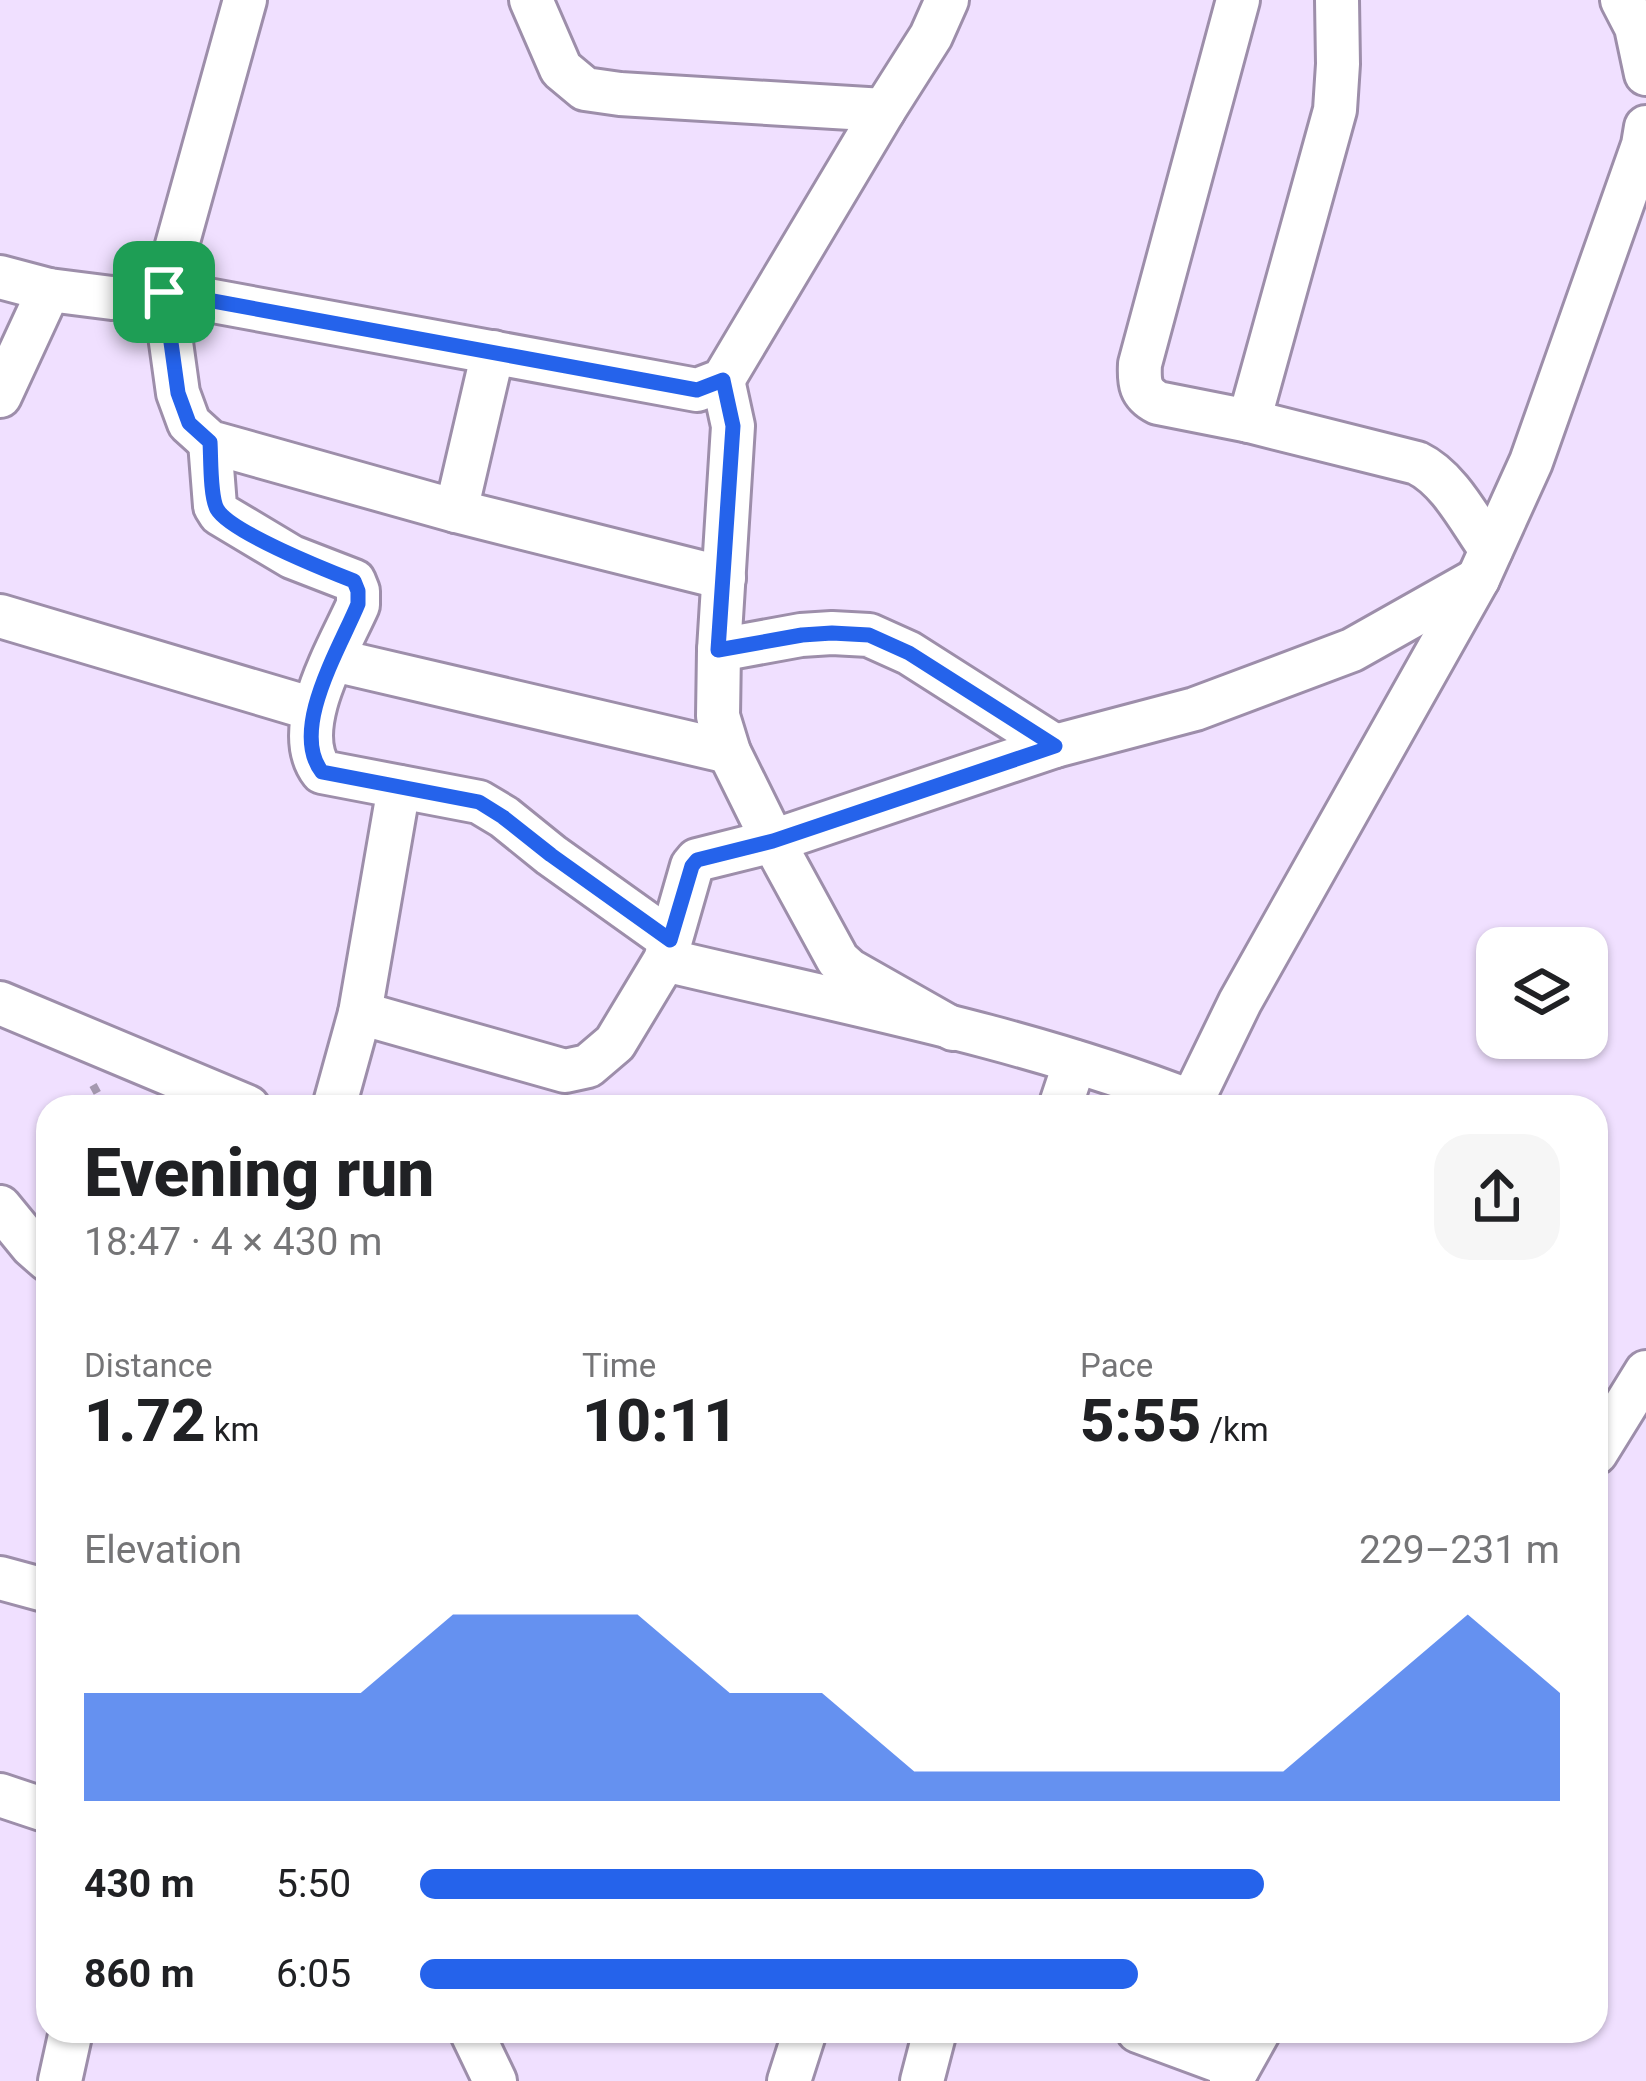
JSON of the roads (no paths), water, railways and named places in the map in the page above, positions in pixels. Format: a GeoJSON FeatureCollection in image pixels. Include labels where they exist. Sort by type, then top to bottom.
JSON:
{"type":"FeatureCollection","features":[{"type":"Feature","properties":{"kind":"street"},"geometry":{"type":"LineString","coordinates":[[245,0],[164,292],[178,393],[189,423],[210,442],[456,511],[724,578]]}},
{"type":"Feature","properties":{"kind":"street"},"geometry":{"type":"LineString","coordinates":[[531,0],[561,69],[585,89],[884,110]]}},
{"type":"Feature","properties":{"kind":"street"},"geometry":{"type":"LineString","coordinates":[[0,277],[112,298],[164,292],[697,390],[723,380],[931,36],[947,0]]}},
{"type":"Feature","properties":{"kind":"street"},"geometry":{"type":"LineString","coordinates":[[1238,0],[1140,364],[1139,384],[1147,398],[1158,403],[1249,421],[1432,470],[1485,565]]}},
{"type":"Feature","properties":{"kind":"street"},"geometry":{"type":"LineString","coordinates":[[1249,421],[1335,110],[1337,0]]}},
{"type":"Feature","properties":{"kind":"street"},"geometry":{"type":"LineString","coordinates":[[1622,0],[1636,27],[1646,74]]}},
{"type":"Feature","properties":{"kind":"street"},"geometry":{"type":"LineString","coordinates":[[1196,1095],[1240,1002],[1485,565],[1531,462],[1646,127]]}},
{"type":"Feature","properties":{"kind":"street"},"geometry":{"type":"LineString","coordinates":[[0,395],[50,290]]}},
{"type":"Feature","properties":{"kind":"street"},"geometry":{"type":"LineString","coordinates":[[456,511],[493,352]]}},
{"type":"Feature","properties":{"kind":"street"},"geometry":{"type":"LineString","coordinates":[[723,380],[733,426],[718,716],[729,752],[838,960],[953,1028]]}},
{"type":"Feature","properties":{"kind":"street"},"geometry":{"type":"LineString","coordinates":[[210,442],[215,506],[220,514],[292,557],[354,581],[358,591],[358,604],[313,709],[310,742],[313,760],[322,772],[479,802],[667,950],[1075,1062],[1170,1095]]}},
{"type":"Feature","properties":{"kind":"street"},"geometry":{"type":"LineString","coordinates":[[360,1013],[566,1071],[588,1066],[615,1043],[667,950],[697,860],[773,841],[1055,746],[1195,709],[1352,650],[1485,565]]}},
{"type":"Feature","properties":{"kind":"street"},"geometry":{"type":"LineString","coordinates":[[0,616],[313,709]]}},
{"type":"Feature","properties":{"kind":"street"},"geometry":{"type":"LineString","coordinates":[[718,650],[802,635],[869,635],[909,653],[1055,746]]}},
{"type":"Feature","properties":{"kind":"street"},"geometry":{"type":"LineString","coordinates":[[334,660],[729,752]]}},
{"type":"Feature","properties":{"kind":"street"},"geometry":{"type":"LineString","coordinates":[[337,1095],[360,1013],[399,787]]}},
{"type":"Feature","properties":{"kind":"street"},"geometry":{"type":"LineString","coordinates":[[0,1003],[219,1095]]}},
{"type":"Feature","properties":{"kind":"street"},"geometry":{"type":"LineString","coordinates":[[1064,1095],[1075,1062]]}},
{"type":"Feature","properties":{"kind":"street"},"geometry":{"type":"LineString","coordinates":[[0,1207],[36,1250]]}},
{"type":"Feature","properties":{"kind":"street"},"geometry":{"type":"LineString","coordinates":[[1608,1434],[1646,1372]]}},
{"type":"Feature","properties":{"kind":"street"},"geometry":{"type":"LineString","coordinates":[[0,1577],[36,1588]]}},
{"type":"Feature","properties":{"kind":"street"},"geometry":{"type":"LineString","coordinates":[[0,1796],[36,1807]]}},
{"type":"Feature","properties":{"kind":"street"},"geometry":{"type":"LineString","coordinates":[[60,2081],[68,2043]]}},
{"type":"Feature","properties":{"kind":"street"},"geometry":{"type":"LineString","coordinates":[[477,2043],[495,2081]]}},
{"type":"Feature","properties":{"kind":"street"},"geometry":{"type":"LineString","coordinates":[[789,2081],[801,2043]]}},
{"type":"Feature","properties":{"kind":"street"},"geometry":{"type":"LineString","coordinates":[[922,2081],[931,2043]]}},
{"type":"Feature","properties":{"kind":"street"},"geometry":{"type":"LineString","coordinates":[[1165,2043],[1234,2074],[1252,2043]]}}]}
